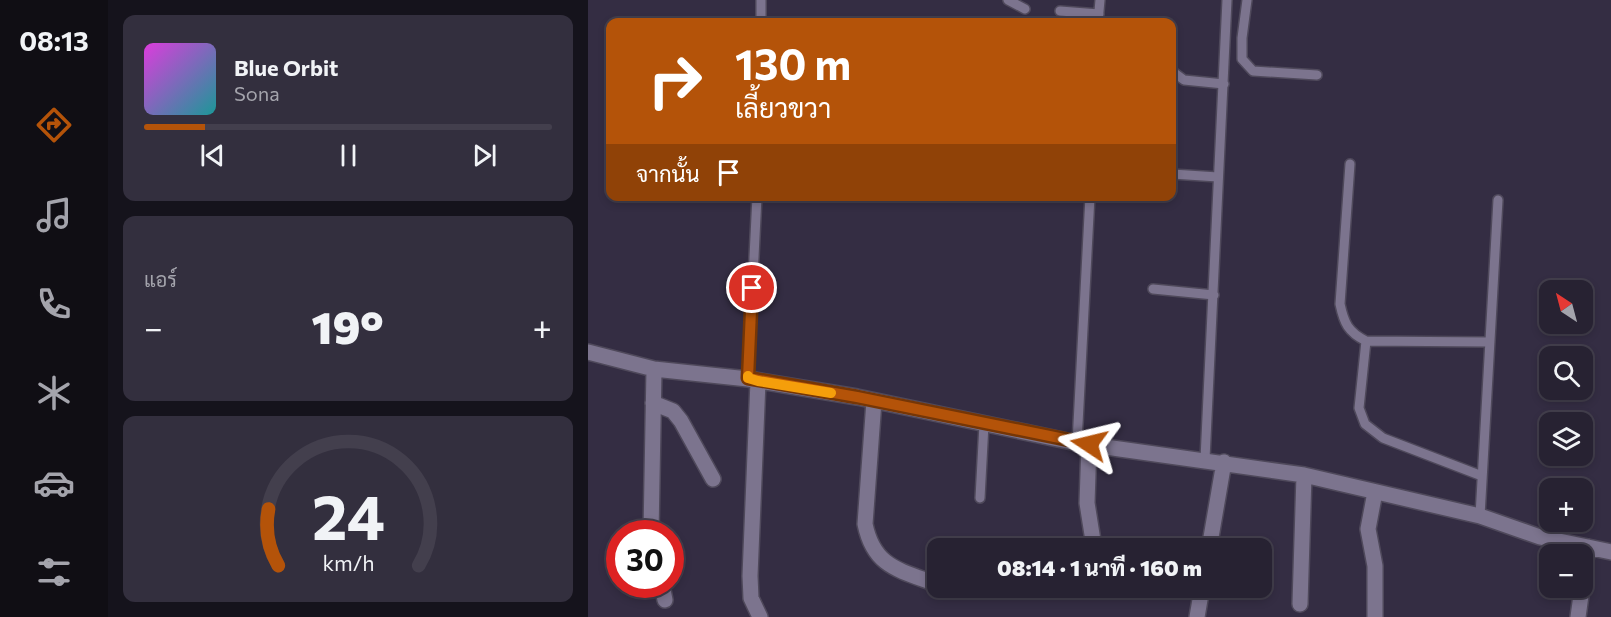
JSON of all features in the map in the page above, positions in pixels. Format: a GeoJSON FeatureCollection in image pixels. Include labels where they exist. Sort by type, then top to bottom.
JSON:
{"type":"FeatureCollection","features":[{"type":"Feature","properties":{"kind":"street"},"geometry":{"type":"LineString","coordinates":[[588,352],[654,369],[753,380],[874,401],[1083,443],[1304,475],[1480,516],[1540,537],[1571,544]]}},
{"type":"Feature","properties":{"kind":"street"},"geometry":{"type":"LineString","coordinates":[[651,520],[654,369]]}},
{"type":"Feature","properties":{"kind":"street"},"geometry":{"type":"LineString","coordinates":[[753,380],[750,576],[751,598],[760,617]]}},
{"type":"Feature","properties":{"kind":"street"},"geometry":{"type":"LineString","coordinates":[[874,401],[866,524],[869,544],[880,558],[900,571],[927,581]]}},
{"type":"Feature","properties":{"kind":"street"},"geometry":{"type":"LineString","coordinates":[[653,403],[673,411],[681,421],[713,479]]}},
{"type":"Feature","properties":{"kind":"street"},"geometry":{"type":"LineString","coordinates":[[1083,443],[1093,538]]}},
{"type":"Feature","properties":{"kind":"street"},"geometry":{"type":"LineString","coordinates":[[1211,538],[1224,462]]}},
{"type":"Feature","properties":{"kind":"street"},"geometry":{"type":"LineString","coordinates":[[1300,604],[1304,475]]}},
{"type":"Feature","properties":{"kind":"street"},"geometry":{"type":"LineString","coordinates":[[1375,492],[1368,529],[1375,566],[1375,617]]}},
{"type":"Feature","properties":{"kind":"street"},"geometry":{"type":"LineString","coordinates":[[1593,549],[1611,552]]}},
{"type":"Feature","properties":{"kind":"street"},"geometry":{"type":"LineString","coordinates":[[1197,617],[1200,598]]}},
{"type":"Feature","properties":{"kind":"street"},"geometry":{"type":"LineString","coordinates":[[1578,617],[1581,598]]}},
{"type":"Feature","properties":{"kind":"lane"},"geometry":{"type":"LineString","coordinates":[[761,0],[761,18]]}},
{"type":"Feature","properties":{"kind":"lane"},"geometry":{"type":"LineString","coordinates":[[1008,0],[1025,9]]}},
{"type":"Feature","properties":{"kind":"lane"},"geometry":{"type":"LineString","coordinates":[[1060,11],[1098,18],[1100,0]]}},
{"type":"Feature","properties":{"kind":"lane"},"geometry":{"type":"LineString","coordinates":[[1205,459],[1227,0]]}},
{"type":"Feature","properties":{"kind":"lane"},"geometry":{"type":"LineString","coordinates":[[1247,0],[1242,59],[1253,71],[1317,75]]}},
{"type":"Feature","properties":{"kind":"lane"},"geometry":{"type":"LineString","coordinates":[[1176,74],[1184,80],[1224,84]]}},
{"type":"Feature","properties":{"kind":"lane"},"geometry":{"type":"LineString","coordinates":[[1350,164],[1340,304],[1344,322],[1352,334],[1366,341],[1490,342]]}},
{"type":"Feature","properties":{"kind":"lane"},"geometry":{"type":"LineString","coordinates":[[1176,174],[1218,177]]}},
{"type":"Feature","properties":{"kind":"lane"},"geometry":{"type":"LineString","coordinates":[[1480,516],[1498,200]]}},
{"type":"Feature","properties":{"kind":"lane"},"geometry":{"type":"LineString","coordinates":[[753,380],[757,201]]}},
{"type":"Feature","properties":{"kind":"lane"},"geometry":{"type":"LineString","coordinates":[[1083,443],[1090,201]]}},
{"type":"Feature","properties":{"kind":"lane"},"geometry":{"type":"LineString","coordinates":[[1153,289],[1214,295]]}},
{"type":"Feature","properties":{"kind":"lane"},"geometry":{"type":"LineString","coordinates":[[1366,341],[1359,408],[1365,424],[1383,438],[1482,476]]}},
{"type":"Feature","properties":{"kind":"lane"},"geometry":{"type":"LineString","coordinates":[[980,498],[984,424]]}},
{"type":"Feature","properties":{"kind":"slow traffic"},"geometry":{"type":"LineString","coordinates":[[748,376],[758,381],[831,393]]}},
{"type":"Feature","properties":{"kind":"route"},"geometry":{"type":"LineString","coordinates":[[752,288],[748,378],[857,397],[1089,444]]}}]}
